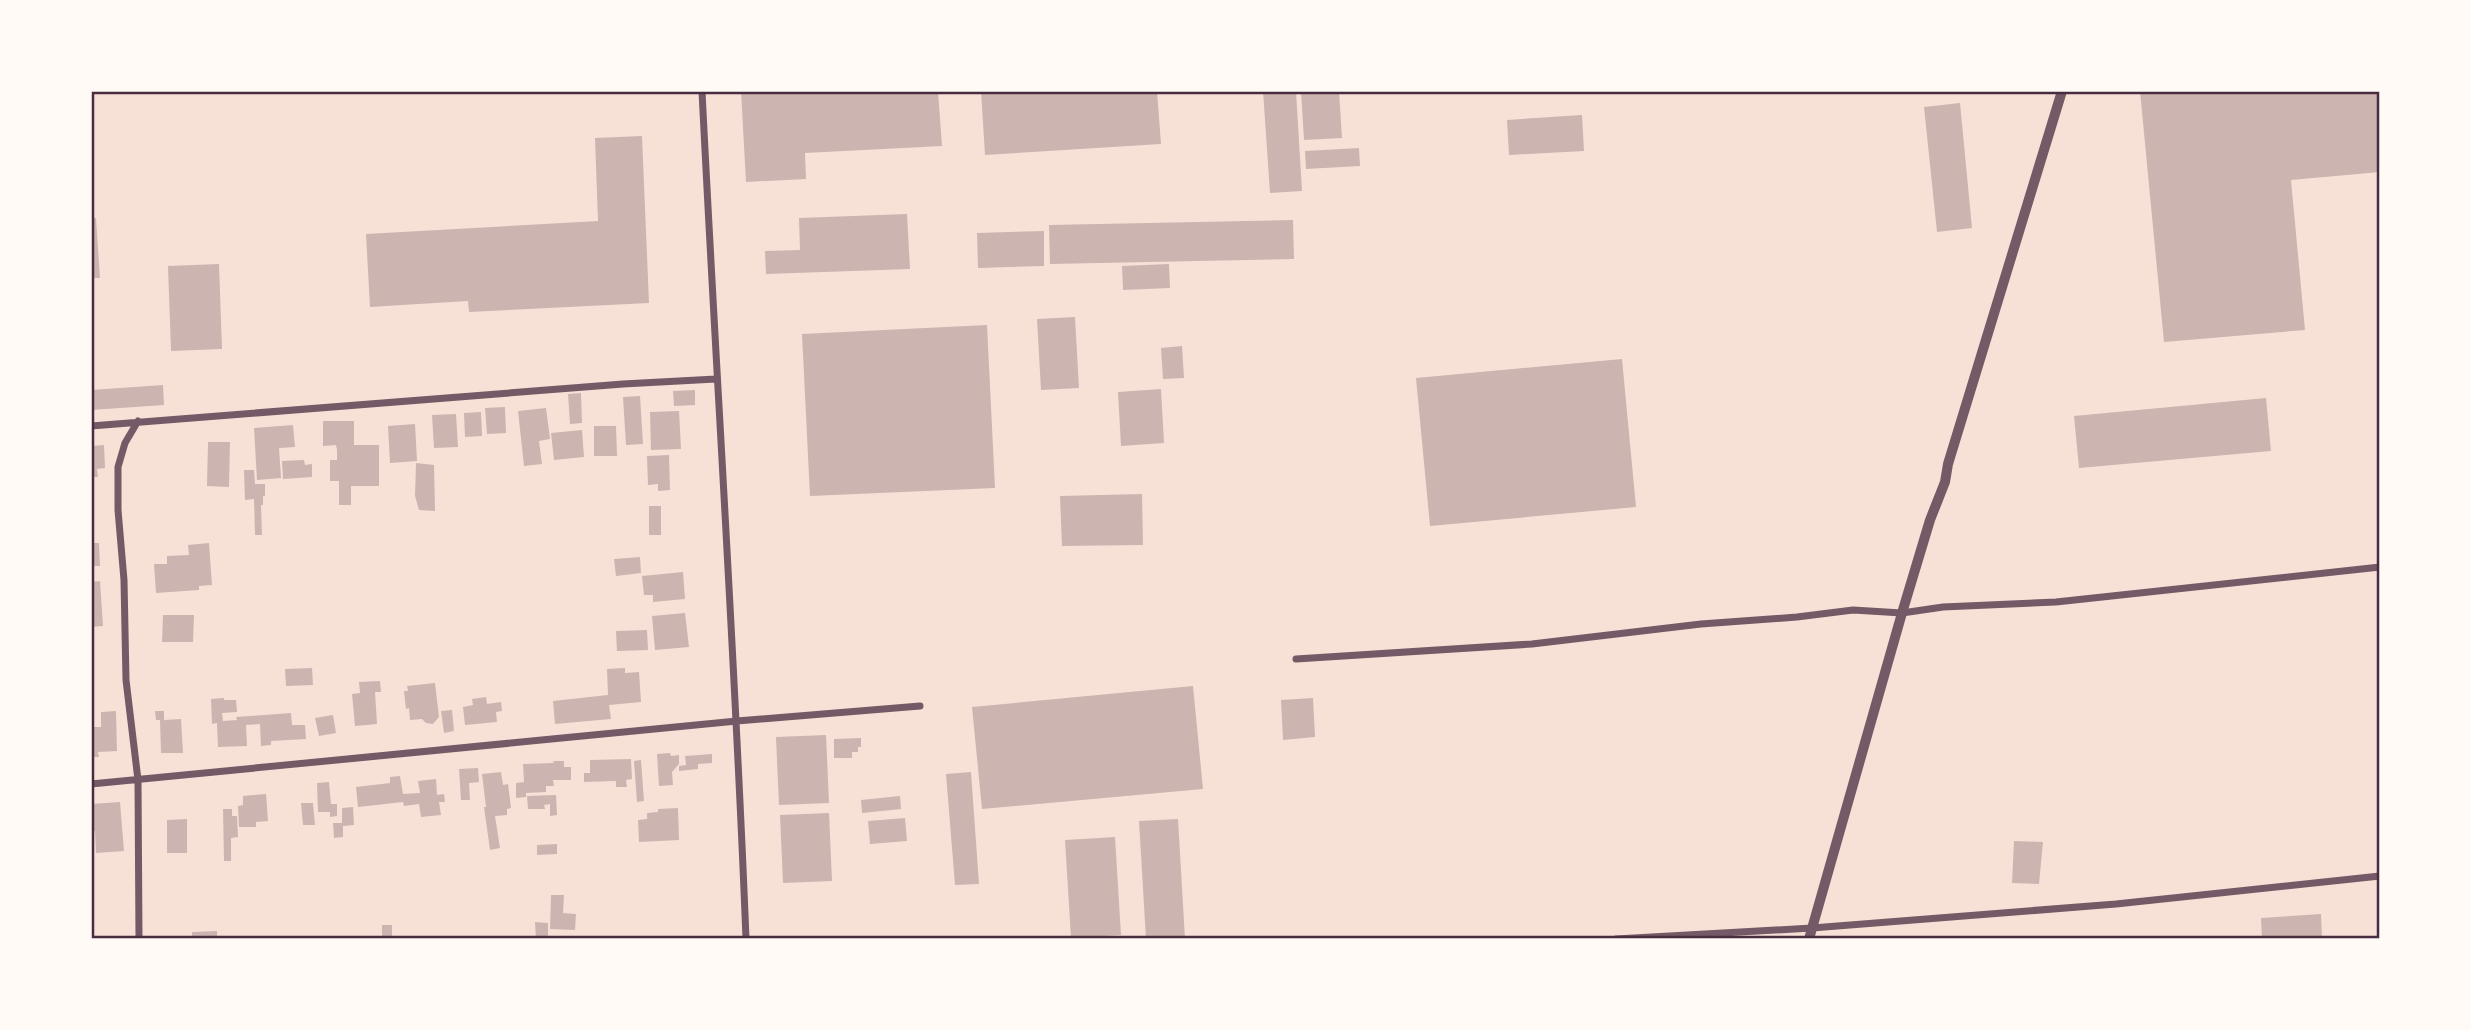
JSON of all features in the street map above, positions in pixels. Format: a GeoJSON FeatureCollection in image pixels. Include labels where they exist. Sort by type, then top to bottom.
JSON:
{"type":"FeatureCollection","features":[{"type":"Feature","properties":{"kind":"street"},"geometry":{"type":"LineString","coordinates":[[702,91],[737,721],[746,939]]}},
{"type":"Feature","properties":{"kind":"street"},"geometry":{"type":"LineString","coordinates":[[1811,933],[1902,613],[1930,520],[1945,482],[1948,464],[2062,91]]}},
{"type":"Feature","properties":{"kind":"street"},"geometry":{"type":"LineString","coordinates":[[91,426],[716,379]]}},
{"type":"Feature","properties":{"kind":"street"},"geometry":{"type":"LineString","coordinates":[[138,421],[125,443],[118,467],[118,510],[124,580],[126,680],[138,780],[139,939]]}},
{"type":"Feature","properties":{"kind":"street"},"geometry":{"type":"LineString","coordinates":[[1296,659],[1532,644],[1853,610],[1902,613],[1943,607],[2056,602],[2380,567]]}},
{"type":"Feature","properties":{"kind":"street"},"geometry":{"type":"LineString","coordinates":[[91,784],[737,721],[920,706]]}},
{"type":"Feature","properties":{"kind":"street"},"geometry":{"type":"LineString","coordinates":[[1616,939],[1811,933],[2380,876]]}},
{"type":"Feature","properties":{"kind":"building"},"geometry":{"type":"Polygon","coordinates":[[[741,91],[938,91],[942,146],[805,153],[806,179],[746,182],[741,91]]]}},
{"type":"Feature","properties":{"kind":"building"},"geometry":{"type":"Polygon","coordinates":[[[981,91],[1157,91],[1161,144],[985,155],[981,91]]]}},
{"type":"Feature","properties":{"kind":"building"},"geometry":{"type":"Polygon","coordinates":[[[1263,91],[1296,91],[1302,191],[1270,193],[1263,91]]]}},
{"type":"Feature","properties":{"kind":"building"},"geometry":{"type":"Polygon","coordinates":[[[1301,91],[1339,91],[1342,138],[1304,140],[1301,91]]]}},
{"type":"Feature","properties":{"kind":"building"},"geometry":{"type":"Polygon","coordinates":[[[2140,91],[2380,91],[2380,172],[2291,180],[2305,330],[2164,342],[2140,91]]]}},
{"type":"Feature","properties":{"kind":"building"},"geometry":{"type":"Polygon","coordinates":[[[1960,103],[1972,228],[1937,232],[1924,107],[1960,103]]]}},
{"type":"Feature","properties":{"kind":"building"},"geometry":{"type":"Polygon","coordinates":[[[1582,115],[1584,151],[1509,155],[1507,120],[1582,115]]]}},
{"type":"Feature","properties":{"kind":"building"},"geometry":{"type":"Polygon","coordinates":[[[642,136],[649,303],[469,312],[468,301],[370,307],[366,234],[598,221],[595,138],[642,136]]]}},
{"type":"Feature","properties":{"kind":"building"},"geometry":{"type":"Polygon","coordinates":[[[1359,148],[1360,166],[1306,169],[1305,151],[1359,148]]]}},
{"type":"Feature","properties":{"kind":"building"},"geometry":{"type":"Polygon","coordinates":[[[907,214],[910,269],[766,274],[765,251],[800,250],[799,218],[907,214]]]}},
{"type":"Feature","properties":{"kind":"building"},"geometry":{"type":"Polygon","coordinates":[[[96,218],[100,278],[91,278],[91,219],[96,218]]]}},
{"type":"Feature","properties":{"kind":"building"},"geometry":{"type":"Polygon","coordinates":[[[1293,220],[1294,259],[1050,264],[1049,225],[1293,220]]]}},
{"type":"Feature","properties":{"kind":"building"},"geometry":{"type":"Polygon","coordinates":[[[1044,231],[1044,266],[978,268],[977,233],[1044,231]]]}},
{"type":"Feature","properties":{"kind":"building"},"geometry":{"type":"Polygon","coordinates":[[[219,264],[222,349],[171,351],[168,266],[219,264]]]}},
{"type":"Feature","properties":{"kind":"building"},"geometry":{"type":"Polygon","coordinates":[[[1169,264],[1170,288],[1123,290],[1122,266],[1169,264]]]}},
{"type":"Feature","properties":{"kind":"building"},"geometry":{"type":"Polygon","coordinates":[[[1075,317],[1079,388],[1041,390],[1037,319],[1075,317]]]}},
{"type":"Feature","properties":{"kind":"building"},"geometry":{"type":"Polygon","coordinates":[[[987,325],[995,488],[810,496],[802,334],[987,325]]]}},
{"type":"Feature","properties":{"kind":"building"},"geometry":{"type":"Polygon","coordinates":[[[1182,346],[1184,378],[1163,379],[1161,348],[1182,346]]]}},
{"type":"Feature","properties":{"kind":"building"},"geometry":{"type":"Polygon","coordinates":[[[1622,359],[1636,507],[1430,526],[1416,378],[1622,359]]]}},
{"type":"Feature","properties":{"kind":"building"},"geometry":{"type":"Polygon","coordinates":[[[163,385],[164,405],[91,410],[91,390],[163,385]]]}},
{"type":"Feature","properties":{"kind":"building"},"geometry":{"type":"Polygon","coordinates":[[[1161,389],[1164,443],[1121,446],[1118,392],[1161,389]]]}},
{"type":"Feature","properties":{"kind":"building"},"geometry":{"type":"Polygon","coordinates":[[[695,390],[695,405],[674,406],[673,391],[695,390]]]}},
{"type":"Feature","properties":{"kind":"building"},"geometry":{"type":"Polygon","coordinates":[[[581,393],[582,423],[570,424],[568,394],[581,393]]]}},
{"type":"Feature","properties":{"kind":"building"},"geometry":{"type":"Polygon","coordinates":[[[640,396],[643,444],[626,445],[623,397],[640,396]]]}},
{"type":"Feature","properties":{"kind":"building"},"geometry":{"type":"Polygon","coordinates":[[[2266,398],[2271,451],[2079,468],[2074,416],[2266,398]]]}},
{"type":"Feature","properties":{"kind":"building"},"geometry":{"type":"Polygon","coordinates":[[[505,407],[506,433],[487,434],[485,408],[505,407]]]}},
{"type":"Feature","properties":{"kind":"building"},"geometry":{"type":"Polygon","coordinates":[[[546,408],[550,439],[539,441],[542,464],[524,466],[518,411],[546,408]]]}},
{"type":"Feature","properties":{"kind":"building"},"geometry":{"type":"Polygon","coordinates":[[[679,411],[681,449],[651,450],[650,412],[679,411]]]}},
{"type":"Feature","properties":{"kind":"building"},"geometry":{"type":"Polygon","coordinates":[[[481,412],[482,436],[465,437],[464,413],[481,412]]]}},
{"type":"Feature","properties":{"kind":"building"},"geometry":{"type":"Polygon","coordinates":[[[456,414],[458,447],[434,448],[432,415],[456,414]]]}},
{"type":"Feature","properties":{"kind":"building"},"geometry":{"type":"Polygon","coordinates":[[[323,421],[354,421],[354,445],[379,445],[379,486],[351,486],[351,505],[339,505],[339,481],[330,481],[330,460],[337,460],[337,450],[336,445],[323,446],[323,421]]]}},
{"type":"Feature","properties":{"kind":"building"},"geometry":{"type":"Polygon","coordinates":[[[415,424],[417,461],[390,463],[388,426],[415,424]]]}},
{"type":"Feature","properties":{"kind":"building"},"geometry":{"type":"Polygon","coordinates":[[[293,425],[295,447],[279,448],[281,478],[257,480],[254,428],[293,425]]]}},
{"type":"Feature","properties":{"kind":"building"},"geometry":{"type":"Polygon","coordinates":[[[594,426],[616,426],[617,456],[594,456],[594,426]]]}},
{"type":"Feature","properties":{"kind":"building"},"geometry":{"type":"Polygon","coordinates":[[[582,430],[584,457],[554,460],[551,433],[582,430]]]}},
{"type":"Feature","properties":{"kind":"building"},"geometry":{"type":"Polygon","coordinates":[[[208,442],[230,442],[229,487],[207,486],[208,442]]]}},
{"type":"Feature","properties":{"kind":"building"},"geometry":{"type":"Polygon","coordinates":[[[104,445],[105,468],[97,469],[98,477],[91,477],[91,446],[104,445]]]}},
{"type":"Feature","properties":{"kind":"building"},"geometry":{"type":"Polygon","coordinates":[[[669,455],[670,490],[658,491],[658,484],[648,485],[647,456],[669,455]]]}},
{"type":"Feature","properties":{"kind":"building"},"geometry":{"type":"Polygon","coordinates":[[[304,460],[305,465],[312,464],[312,477],[283,479],[282,461],[304,460]]]}},
{"type":"Feature","properties":{"kind":"building"},"geometry":{"type":"Polygon","coordinates":[[[416,463],[434,465],[435,511],[419,510],[415,496],[416,463]]]}},
{"type":"Feature","properties":{"kind":"building"},"geometry":{"type":"Polygon","coordinates":[[[244,470],[254,470],[255,484],[265,484],[265,496],[261,505],[262,535],[255,535],[254,499],[245,500],[244,470]]]}},
{"type":"Feature","properties":{"kind":"building"},"geometry":{"type":"Polygon","coordinates":[[[1142,494],[1143,545],[1062,546],[1060,496],[1142,494]]]}},
{"type":"Feature","properties":{"kind":"building"},"geometry":{"type":"Polygon","coordinates":[[[649,506],[661,506],[661,535],[649,535],[649,506]]]}},
{"type":"Feature","properties":{"kind":"building"},"geometry":{"type":"Polygon","coordinates":[[[91,543],[99,543],[100,566],[91,566],[91,543]]]}},
{"type":"Feature","properties":{"kind":"building"},"geometry":{"type":"Polygon","coordinates":[[[209,543],[212,585],[199,586],[199,590],[156,593],[154,564],[167,564],[167,556],[189,555],[188,545],[209,543]]]}},
{"type":"Feature","properties":{"kind":"building"},"geometry":{"type":"Polygon","coordinates":[[[640,557],[641,573],[616,576],[614,559],[640,557]]]}},
{"type":"Feature","properties":{"kind":"building"},"geometry":{"type":"Polygon","coordinates":[[[683,572],[685,599],[653,602],[653,595],[644,595],[642,576],[683,572]]]}},
{"type":"Feature","properties":{"kind":"building"},"geometry":{"type":"Polygon","coordinates":[[[100,581],[103,626],[91,627],[91,582],[100,581]]]}},
{"type":"Feature","properties":{"kind":"building"},"geometry":{"type":"Polygon","coordinates":[[[685,613],[689,647],[655,650],[652,616],[685,613]]]}},
{"type":"Feature","properties":{"kind":"building"},"geometry":{"type":"Polygon","coordinates":[[[163,615],[194,615],[193,642],[162,642],[163,615]]]}},
{"type":"Feature","properties":{"kind":"building"},"geometry":{"type":"Polygon","coordinates":[[[647,630],[648,650],[617,651],[616,631],[647,630]]]}},
{"type":"Feature","properties":{"kind":"building"},"geometry":{"type":"Polygon","coordinates":[[[312,668],[313,685],[286,686],[285,669],[312,668]]]}},
{"type":"Feature","properties":{"kind":"building"},"geometry":{"type":"Polygon","coordinates":[[[625,668],[625,673],[639,672],[641,702],[609,705],[611,719],[555,724],[553,701],[608,695],[607,669],[625,668]]]}},
{"type":"Feature","properties":{"kind":"building"},"geometry":{"type":"Polygon","coordinates":[[[380,681],[381,692],[375,692],[377,724],[355,726],[352,694],[360,693],[359,682],[380,681]]]}},
{"type":"Feature","properties":{"kind":"building"},"geometry":{"type":"Polygon","coordinates":[[[435,683],[439,717],[433,724],[422,719],[410,720],[404,691],[408,691],[407,686],[435,683]]]}},
{"type":"Feature","properties":{"kind":"building"},"geometry":{"type":"Polygon","coordinates":[[[1193,686],[1203,789],[982,809],[972,707],[1193,686]]]}},
{"type":"Feature","properties":{"kind":"building"},"geometry":{"type":"Polygon","coordinates":[[[486,697],[487,704],[501,702],[502,711],[496,712],[497,722],[465,725],[463,707],[473,705],[472,699],[486,697]]]}},
{"type":"Feature","properties":{"kind":"building"},"geometry":{"type":"Polygon","coordinates":[[[1313,698],[1315,737],[1283,740],[1281,700],[1313,698]]]}},
{"type":"Feature","properties":{"kind":"building"},"geometry":{"type":"Polygon","coordinates":[[[211,699],[236,700],[237,712],[222,713],[223,721],[237,720],[236,717],[291,713],[292,725],[305,725],[306,739],[271,741],[271,745],[261,746],[260,724],[246,725],[247,746],[218,747],[217,723],[212,724],[211,699]]]}},
{"type":"Feature","properties":{"kind":"building"},"geometry":{"type":"Polygon","coordinates":[[[452,710],[454,731],[444,733],[441,711],[452,710]]]}},
{"type":"Feature","properties":{"kind":"building"},"geometry":{"type":"Polygon","coordinates":[[[116,711],[117,751],[98,752],[99,757],[91,757],[91,727],[101,727],[101,712],[116,711]]]}},
{"type":"Feature","properties":{"kind":"building"},"geometry":{"type":"Polygon","coordinates":[[[155,711],[164,711],[164,720],[181,719],[183,753],[161,753],[160,720],[156,720],[155,711]]]}},
{"type":"Feature","properties":{"kind":"building"},"geometry":{"type":"Polygon","coordinates":[[[333,715],[336,733],[319,736],[315,718],[333,715]]]}},
{"type":"Feature","properties":{"kind":"building"},"geometry":{"type":"Polygon","coordinates":[[[826,735],[829,803],[779,805],[776,737],[826,735]]]}},
{"type":"Feature","properties":{"kind":"building"},"geometry":{"type":"Polygon","coordinates":[[[861,738],[861,747],[858,747],[858,752],[852,752],[852,758],[834,758],[834,739],[861,738]]]}},
{"type":"Feature","properties":{"kind":"building"},"geometry":{"type":"Polygon","coordinates":[[[670,753],[671,756],[679,755],[679,764],[672,772],[673,785],[659,786],[657,754],[670,753]]]}},
{"type":"Feature","properties":{"kind":"building"},"geometry":{"type":"Polygon","coordinates":[[[712,754],[712,763],[698,764],[698,769],[679,771],[679,766],[686,765],[685,756],[712,754]]]}},
{"type":"Feature","properties":{"kind":"building"},"geometry":{"type":"Polygon","coordinates":[[[631,759],[632,779],[626,780],[627,787],[616,787],[616,781],[584,782],[584,773],[590,773],[590,760],[631,759]]]}},
{"type":"Feature","properties":{"kind":"building"},"geometry":{"type":"Polygon","coordinates":[[[641,760],[644,801],[637,802],[634,761],[641,760]]]}},
{"type":"Feature","properties":{"kind":"building"},"geometry":{"type":"Polygon","coordinates":[[[553,761],[564,761],[564,767],[571,767],[571,780],[553,780],[554,786],[546,786],[546,792],[526,793],[526,797],[516,798],[516,783],[524,782],[523,764],[554,763],[553,761]]]}},
{"type":"Feature","properties":{"kind":"building"},"geometry":{"type":"Polygon","coordinates":[[[478,768],[479,782],[469,783],[470,800],[461,800],[459,769],[478,768]]]}},
{"type":"Feature","properties":{"kind":"building"},"geometry":{"type":"Polygon","coordinates":[[[501,772],[503,785],[508,784],[511,808],[507,809],[507,815],[495,816],[500,848],[490,850],[482,774],[501,772]]]}},
{"type":"Feature","properties":{"kind":"building"},"geometry":{"type":"Polygon","coordinates":[[[971,772],[979,884],[955,885],[946,774],[971,772]]]}},
{"type":"Feature","properties":{"kind":"building"},"geometry":{"type":"Polygon","coordinates":[[[400,776],[403,794],[420,793],[418,781],[436,779],[437,795],[444,794],[445,802],[439,802],[441,815],[421,817],[419,804],[404,806],[403,802],[358,807],[356,787],[390,783],[390,777],[400,776]]]}},
{"type":"Feature","properties":{"kind":"building"},"geometry":{"type":"Polygon","coordinates":[[[329,782],[331,804],[337,804],[337,816],[330,817],[330,812],[318,812],[317,783],[329,782]]]}},
{"type":"Feature","properties":{"kind":"building"},"geometry":{"type":"Polygon","coordinates":[[[266,794],[268,821],[256,822],[256,827],[239,827],[238,806],[243,805],[243,796],[266,794]]]}},
{"type":"Feature","properties":{"kind":"building"},"geometry":{"type":"Polygon","coordinates":[[[556,795],[557,815],[550,816],[550,804],[544,805],[545,809],[528,809],[527,796],[556,795]]]}},
{"type":"Feature","properties":{"kind":"building"},"geometry":{"type":"Polygon","coordinates":[[[900,796],[901,809],[862,813],[861,800],[900,796]]]}},
{"type":"Feature","properties":{"kind":"building"},"geometry":{"type":"Polygon","coordinates":[[[120,802],[124,851],[96,853],[95,831],[91,831],[91,804],[120,802]]]}},
{"type":"Feature","properties":{"kind":"building"},"geometry":{"type":"Polygon","coordinates":[[[301,803],[313,803],[315,825],[303,825],[301,803]]]}},
{"type":"Feature","properties":{"kind":"building"},"geometry":{"type":"Polygon","coordinates":[[[353,807],[354,825],[343,826],[343,837],[334,838],[333,823],[342,823],[342,808],[353,807]]]}},
{"type":"Feature","properties":{"kind":"building"},"geometry":{"type":"Polygon","coordinates":[[[678,808],[679,840],[639,842],[638,820],[647,819],[647,813],[658,812],[658,809],[678,808]]]}},
{"type":"Feature","properties":{"kind":"building"},"geometry":{"type":"Polygon","coordinates":[[[223,809],[232,809],[232,816],[237,816],[238,837],[231,838],[231,861],[224,861],[223,809]]]}},
{"type":"Feature","properties":{"kind":"building"},"geometry":{"type":"Polygon","coordinates":[[[829,813],[832,881],[783,883],[780,815],[829,813]]]}},
{"type":"Feature","properties":{"kind":"building"},"geometry":{"type":"Polygon","coordinates":[[[905,818],[907,841],[870,844],[868,821],[905,818]]]}},
{"type":"Feature","properties":{"kind":"building"},"geometry":{"type":"Polygon","coordinates":[[[187,819],[187,853],[167,853],[167,820],[187,819]]]}},
{"type":"Feature","properties":{"kind":"building"},"geometry":{"type":"Polygon","coordinates":[[[1178,819],[1185,939],[1146,939],[1139,821],[1178,819]]]}},
{"type":"Feature","properties":{"kind":"building"},"geometry":{"type":"Polygon","coordinates":[[[1115,837],[1121,935],[1071,938],[1065,840],[1115,837]]]}},
{"type":"Feature","properties":{"kind":"building"},"geometry":{"type":"Polygon","coordinates":[[[2014,841],[2043,842],[2039,884],[2012,883],[2014,841]]]}},
{"type":"Feature","properties":{"kind":"building"},"geometry":{"type":"Polygon","coordinates":[[[557,844],[557,854],[537,855],[537,845],[557,844]]]}},
{"type":"Feature","properties":{"kind":"building"},"geometry":{"type":"Polygon","coordinates":[[[551,895],[564,895],[563,913],[576,914],[575,930],[550,929],[551,895]]]}},
{"type":"Feature","properties":{"kind":"building"},"geometry":{"type":"Polygon","coordinates":[[[2321,914],[2322,939],[2262,939],[2261,918],[2321,914]]]}},
{"type":"Feature","properties":{"kind":"building"},"geometry":{"type":"Polygon","coordinates":[[[535,922],[548,923],[548,939],[536,939],[535,922]]]}},
{"type":"Feature","properties":{"kind":"building"},"geometry":{"type":"Polygon","coordinates":[[[382,925],[392,925],[392,939],[382,939],[382,925]]]}},
{"type":"Feature","properties":{"kind":"building"},"geometry":{"type":"Polygon","coordinates":[[[217,931],[217,939],[192,939],[192,932],[217,931]]]}}]}
